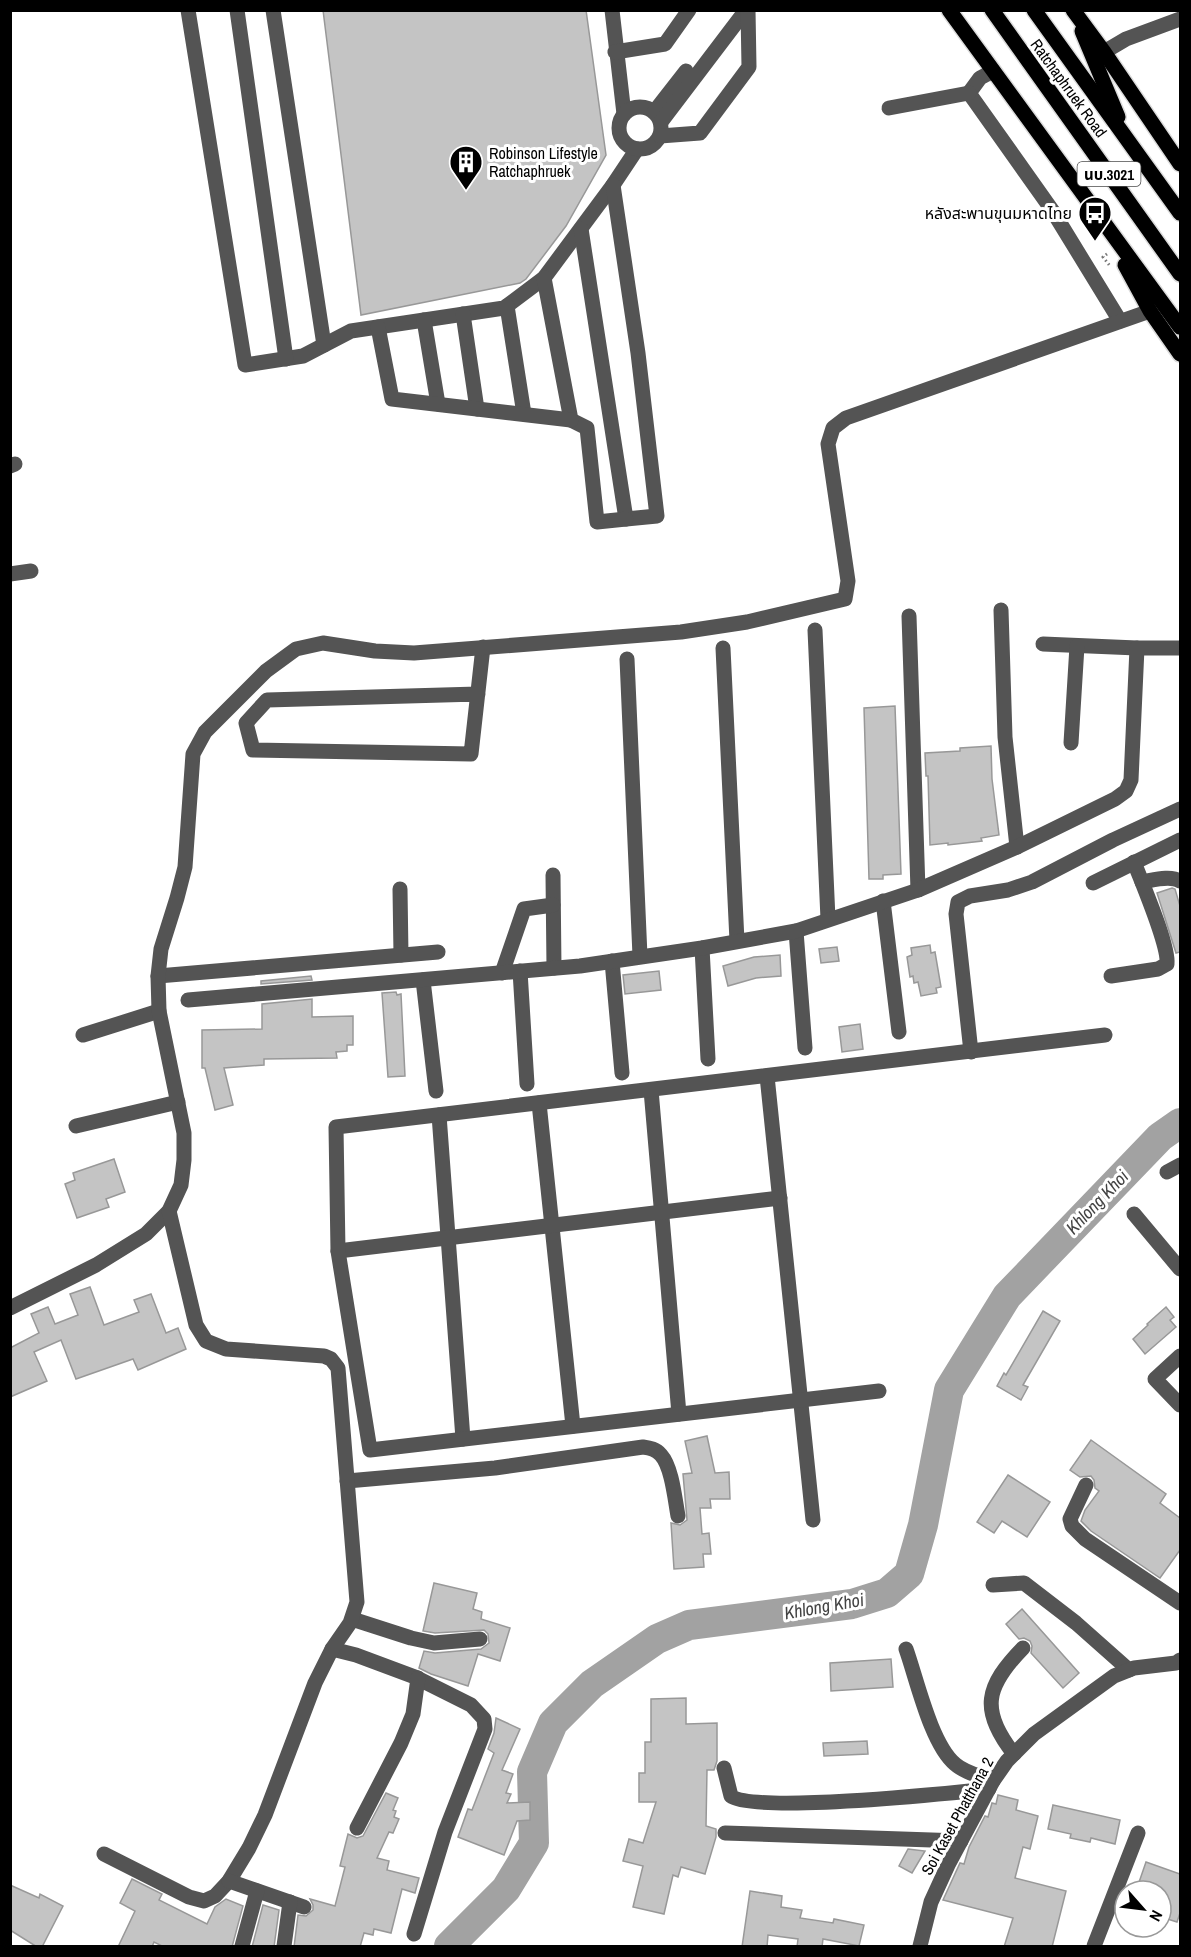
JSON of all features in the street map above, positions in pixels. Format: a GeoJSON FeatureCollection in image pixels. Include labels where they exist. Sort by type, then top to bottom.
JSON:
{"type":"FeatureCollection","features":[{"type":"Feature","properties":{"kind":"main road","name":"นบ.3021"},"geometry":{"type":"LineString","coordinates":[[949,10],[1180,327]]}},
{"type":"Feature","properties":{"kind":"main road","name":"Ratchaphruek Road"},"geometry":{"type":"LineString","coordinates":[[992,10],[1180,274]]}},
{"type":"Feature","properties":{"kind":"main road","name":"Ratchaphruek Road"},"geometry":{"type":"LineString","coordinates":[[1034,10],[1180,213]]}},
{"type":"Feature","properties":{"kind":"main road"},"geometry":{"type":"LineString","coordinates":[[1073,10],[1128,142]]}},
{"type":"Feature","properties":{"kind":"main road"},"geometry":{"type":"LineString","coordinates":[[1073,10],[1180,164]]}},
{"type":"Feature","properties":{"kind":"main road"},"geometry":{"type":"LineString","coordinates":[[1132,93],[1180,150]]}},
{"type":"Feature","properties":{"kind":"main road"},"geometry":{"type":"LineString","coordinates":[[1110,231],[1128,272],[1150,311],[1180,354]]}},
{"type":"Feature","properties":{"kind":"street"},"geometry":{"type":"LineString","coordinates":[[188,10],[245,364],[303,356],[351,330],[504,308],[544,278],[637,149]]}},
{"type":"Feature","properties":{"kind":"street"},"geometry":{"type":"LineString","coordinates":[[237,10],[286,359]]}},
{"type":"Feature","properties":{"kind":"street"},"geometry":{"type":"LineString","coordinates":[[273,10],[324,345]]}},
{"type":"Feature","properties":{"kind":"street"},"geometry":{"type":"LineString","coordinates":[[612,10],[615,52],[624,114],[619,125],[621,138],[630,147],[637,149],[651,146],[658,123],[734,10]]}},
{"type":"Feature","properties":{"kind":"street"},"geometry":{"type":"LineString","coordinates":[[615,52],[665,44],[689,10]]}},
{"type":"Feature","properties":{"kind":"street"},"geometry":{"type":"LineString","coordinates":[[624,114],[643,106],[658,123],[700,133],[750,68],[747,10]]}},
{"type":"Feature","properties":{"kind":"street"},"geometry":{"type":"LineString","coordinates":[[658,123],[747,10]]}},
{"type":"Feature","properties":{"kind":"street"},"geometry":{"type":"LineString","coordinates":[[1104,52],[1126,39],[1180,19]]}},
{"type":"Feature","properties":{"kind":"street"},"geometry":{"type":"LineString","coordinates":[[889,108],[969,93],[980,78],[993,71]]}},
{"type":"Feature","properties":{"kind":"street"},"geometry":{"type":"LineString","coordinates":[[969,93],[1052,210],[1120,321]]}},
{"type":"Feature","properties":{"kind":"street"},"geometry":{"type":"LineString","coordinates":[[378,327],[392,399],[571,420],[587,428],[597,522],[657,516],[638,353],[613,185]]}},
{"type":"Feature","properties":{"kind":"street"},"geometry":{"type":"LineString","coordinates":[[581,229],[626,519]]}},
{"type":"Feature","properties":{"kind":"street"},"geometry":{"type":"LineString","coordinates":[[544,278],[571,420]]}},
{"type":"Feature","properties":{"kind":"street"},"geometry":{"type":"LineString","coordinates":[[507,306],[524,414]]}},
{"type":"Feature","properties":{"kind":"street"},"geometry":{"type":"LineString","coordinates":[[10,1308],[96,1266],[146,1234],[169,1211],[181,1185],[184,1133],[159,1011],[160,949],[185,867],[193,754],[205,732],[258,678],[296,649],[323,643],[375,651],[414,653],[681,632],[747,622],[845,599],[848,581],[828,444],[833,428],[846,418],[1150,311]]}},
{"type":"Feature","properties":{"kind":"street"},"geometry":{"type":"LineString","coordinates":[[463,314],[477,409]]}},
{"type":"Feature","properties":{"kind":"street"},"geometry":{"type":"LineString","coordinates":[[424,320],[438,404]]}},
{"type":"Feature","properties":{"kind":"street"},"geometry":{"type":"LineString","coordinates":[[10,574],[31,571]]}},
{"type":"Feature","properties":{"kind":"street"},"geometry":{"type":"LineString","coordinates":[[1001,610],[1005,737],[1017,847]]}},
{"type":"Feature","properties":{"kind":"street"},"geometry":{"type":"LineString","coordinates":[[909,616],[918,890]]}},
{"type":"Feature","properties":{"kind":"street"},"geometry":{"type":"LineString","coordinates":[[815,630],[828,919]]}},
{"type":"Feature","properties":{"kind":"street"},"geometry":{"type":"LineString","coordinates":[[1043,644],[1180,648]]}},
{"type":"Feature","properties":{"kind":"street"},"geometry":{"type":"LineString","coordinates":[[1071,744],[1077,646]]}},
{"type":"Feature","properties":{"kind":"street"},"geometry":{"type":"LineString","coordinates":[[478,694],[267,700],[246,723],[253,750],[471,754],[478,694],[483,647]]}},
{"type":"Feature","properties":{"kind":"street"},"geometry":{"type":"LineString","coordinates":[[723,648],[737,941]]}},
{"type":"Feature","properties":{"kind":"street"},"geometry":{"type":"LineString","coordinates":[[188,1000],[554,968],[702,948],[795,931],[918,890],[1017,847],[1116,799],[1126,791],[1131,780],[1137,648]]}},
{"type":"Feature","properties":{"kind":"street"},"geometry":{"type":"LineString","coordinates":[[627,659],[640,956]]}},
{"type":"Feature","properties":{"kind":"street"},"geometry":{"type":"LineString","coordinates":[[971,1052],[956,914],[958,902],[969,897],[1008,890],[1032,882],[1113,840],[1180,809]]}},
{"type":"Feature","properties":{"kind":"street"},"geometry":{"type":"LineString","coordinates":[[1093,883],[1180,840]]}},
{"type":"Feature","properties":{"kind":"street"},"geometry":{"type":"LineString","coordinates":[[1111,976],[1158,969],[1167,964],[1161,936],[1134,862]]}},
{"type":"Feature","properties":{"kind":"street"},"geometry":{"type":"LineString","coordinates":[[553,875],[554,968]]}},
{"type":"Feature","properties":{"kind":"street"},"geometry":{"type":"LineString","coordinates":[[1142,882],[1169,878],[1177,878],[1180,881]]}},
{"type":"Feature","properties":{"kind":"street"},"geometry":{"type":"LineString","coordinates":[[400,889],[402,955]]}},
{"type":"Feature","properties":{"kind":"street"},"geometry":{"type":"LineString","coordinates":[[883,901],[899,1032]]}},
{"type":"Feature","properties":{"kind":"street"},"geometry":{"type":"LineString","coordinates":[[502,973],[524,909],[553,905]]}},
{"type":"Feature","properties":{"kind":"street"},"geometry":{"type":"LineString","coordinates":[[795,931],[805,1048]]}},
{"type":"Feature","properties":{"kind":"street"},"geometry":{"type":"LineString","coordinates":[[702,948],[708,1059]]}},
{"type":"Feature","properties":{"kind":"street"},"geometry":{"type":"LineString","coordinates":[[158,976],[438,952]]}},
{"type":"Feature","properties":{"kind":"street"},"geometry":{"type":"LineString","coordinates":[[612,961],[621,1073]]}},
{"type":"Feature","properties":{"kind":"street"},"geometry":{"type":"LineString","coordinates":[[520,971],[527,1084]]}},
{"type":"Feature","properties":{"kind":"street"},"geometry":{"type":"LineString","coordinates":[[423,980],[435,1091]]}},
{"type":"Feature","properties":{"kind":"street"},"geometry":{"type":"LineString","coordinates":[[83,1035],[159,1011]]}},
{"type":"Feature","properties":{"kind":"street"},"geometry":{"type":"LineString","coordinates":[[879,1391],[370,1450],[338,1251],[336,1127],[1105,1035]]}},
{"type":"Feature","properties":{"kind":"street"},"geometry":{"type":"LineString","coordinates":[[767,1076],[813,1520]]}},
{"type":"Feature","properties":{"kind":"street"},"geometry":{"type":"LineString","coordinates":[[651,1090],[679,1414]]}},
{"type":"Feature","properties":{"kind":"street"},"geometry":{"type":"LineString","coordinates":[[76,1126],[178,1102]]}},
{"type":"Feature","properties":{"kind":"street"},"geometry":{"type":"LineString","coordinates":[[539,1103],[573,1426]]}},
{"type":"Feature","properties":{"kind":"street"},"geometry":{"type":"LineString","coordinates":[[439,1114],[463,1439]]}},
{"type":"Feature","properties":{"kind":"street"},"geometry":{"type":"LineString","coordinates":[[338,1251],[780,1198]]}},
{"type":"Feature","properties":{"kind":"street"},"geometry":{"type":"LineString","coordinates":[[104,1854],[189,1897],[204,1901],[215,1896],[229,1881],[265,1815],[303,1713],[332,1649],[352,1619],[357,1602],[338,1368],[331,1359],[324,1356],[226,1349],[206,1341],[196,1325],[169,1211]]}},
{"type":"Feature","properties":{"kind":"street"},"geometry":{"type":"LineString","coordinates":[[1134,1214],[1180,1269]]}},
{"type":"Feature","properties":{"kind":"street"},"geometry":{"type":"LineString","coordinates":[[1180,1356],[1155,1379],[1180,1405]]}},
{"type":"Feature","properties":{"kind":"street"},"geometry":{"type":"LineString","coordinates":[[347,1481],[495,1468],[643,1447],[654,1449],[661,1454],[667,1464],[678,1516]]}},
{"type":"Feature","properties":{"kind":"street"},"geometry":{"type":"LineString","coordinates":[[1086,1485],[1070,1519],[1077,1532],[1180,1603]]}},
{"type":"Feature","properties":{"kind":"street"},"geometry":{"type":"LineString","coordinates":[[993,1585],[1024,1583],[1076,1623],[1130,1670]]}},
{"type":"Feature","properties":{"kind":"street"},"geometry":{"type":"LineString","coordinates":[[352,1619],[434,1643],[480,1639]]}},
{"type":"Feature","properties":{"kind":"street"},"geometry":{"type":"LineString","coordinates":[[1014,1754],[1000,1737],[990,1702],[995,1682],[1005,1666],[1023,1648]]}},
{"type":"Feature","properties":{"kind":"street"},"geometry":{"type":"LineString","coordinates":[[332,1649],[356,1655],[418,1678],[471,1706],[484,1719],[485,1729],[445,1833],[414,1934]]}},
{"type":"Feature","properties":{"kind":"street"},"geometry":{"type":"LineString","coordinates":[[906,1649],[936,1739],[946,1755],[956,1766],[991,1785]]}},
{"type":"Feature","properties":{"kind":"street","name":"Soi Kaset Phatthana 2"},"geometry":{"type":"LineString","coordinates":[[920,1947],[931,1902],[961,1841],[1006,1761],[1034,1734],[1114,1676],[1130,1670],[1176,1663],[1180,1660]]}},
{"type":"Feature","properties":{"kind":"street"},"geometry":{"type":"LineString","coordinates":[[357,1828],[409,1724],[416,1701],[418,1678]]}},
{"type":"Feature","properties":{"kind":"street"},"geometry":{"type":"LineString","coordinates":[[724,1768],[731,1796],[741,1802],[790,1803],[918,1797],[991,1785]]}},
{"type":"Feature","properties":{"kind":"street"},"geometry":{"type":"LineString","coordinates":[[725,1833],[961,1841]]}},
{"type":"Feature","properties":{"kind":"street"},"geometry":{"type":"LineString","coordinates":[[1094,1947],[1138,1833]]}},
{"type":"Feature","properties":{"kind":"street"},"geometry":{"type":"LineString","coordinates":[[229,1881],[297,1905],[284,1947]]}},
{"type":"Feature","properties":{"kind":"street"},"geometry":{"type":"LineString","coordinates":[[242,1947],[257,1891]]}},
{"type":"Feature","properties":{"kind":"building","name":"Robinson Lifestyle Ratchaphruek"},"geometry":{"type":"Polygon","coordinates":[[[323,10],[586,10],[606,155],[566,226],[526,279],[520,283],[361,315],[323,10]]]}},
{"type":"Feature","properties":{"kind":"building"},"geometry":{"type":"Polygon","coordinates":[[[895,706],[901,874],[883,875],[883,879],[869,879],[864,708],[895,706]]]}},
{"type":"Feature","properties":{"kind":"building"},"geometry":{"type":"Polygon","coordinates":[[[991,746],[992,779],[999,835],[981,838],[982,841],[930,845],[925,753],[991,746]]]}},
{"type":"Feature","properties":{"kind":"building"},"geometry":{"type":"Polygon","coordinates":[[[1175,889],[1180,906],[1180,952],[1176,953],[1157,893],[1175,889]]]}},
{"type":"Feature","properties":{"kind":"building"},"geometry":{"type":"Polygon","coordinates":[[[930,945],[931,953],[935,952],[941,987],[936,988],[937,993],[921,996],[918,982],[914,983],[913,976],[910,977],[907,957],[912,955],[911,948],[930,945]]]}},
{"type":"Feature","properties":{"kind":"building"},"geometry":{"type":"Polygon","coordinates":[[[837,947],[839,961],[821,963],[819,949],[837,947]]]}},
{"type":"Feature","properties":{"kind":"building"},"geometry":{"type":"Polygon","coordinates":[[[780,955],[781,976],[756,978],[728,986],[723,966],[754,957],[780,955]]]}},
{"type":"Feature","properties":{"kind":"building"},"geometry":{"type":"Polygon","coordinates":[[[659,971],[661,990],[625,994],[623,975],[659,971]]]}},
{"type":"Feature","properties":{"kind":"building"},"geometry":{"type":"Polygon","coordinates":[[[311,976],[312,980],[261,984],[261,981],[311,976]]]}},
{"type":"Feature","properties":{"kind":"building"},"geometry":{"type":"Polygon","coordinates":[[[396,992],[397,995],[401,994],[405,1076],[388,1077],[382,993],[396,992]]]}},
{"type":"Feature","properties":{"kind":"building"},"geometry":{"type":"Polygon","coordinates":[[[312,999],[312,1017],[353,1016],[353,1045],[347,1045],[347,1051],[336,1052],[337,1058],[264,1059],[264,1065],[224,1068],[233,1105],[215,1110],[205,1068],[202,1068],[202,1030],[262,1029],[262,1004],[312,999]]]}},
{"type":"Feature","properties":{"kind":"building"},"geometry":{"type":"Polygon","coordinates":[[[860,1024],[863,1049],[842,1052],[839,1027],[860,1024]]]}},
{"type":"Feature","properties":{"kind":"building"},"geometry":{"type":"Polygon","coordinates":[[[114,1159],[125,1192],[106,1199],[109,1207],[77,1218],[65,1184],[75,1180],[73,1173],[114,1159]]]}},
{"type":"Feature","properties":{"kind":"building"},"geometry":{"type":"Polygon","coordinates":[[[90,1287],[104,1325],[139,1312],[134,1300],[151,1294],[166,1333],[178,1328],[186,1349],[138,1370],[133,1359],[76,1379],[61,1340],[34,1352],[47,1381],[10,1397],[10,1348],[39,1333],[31,1314],[48,1307],[55,1324],[78,1315],[70,1294],[90,1287]]]}},
{"type":"Feature","properties":{"kind":"building"},"geometry":{"type":"Polygon","coordinates":[[[1166,1307],[1174,1317],[1170,1320],[1176,1327],[1145,1354],[1133,1339],[1166,1307]]]}},
{"type":"Feature","properties":{"kind":"building"},"geometry":{"type":"Polygon","coordinates":[[[1043,1311],[1060,1321],[1023,1385],[1028,1387],[1021,1400],[997,1386],[1004,1373],[1006,1375],[1043,1311]]]}},
{"type":"Feature","properties":{"kind":"building"},"geometry":{"type":"Polygon","coordinates":[[[707,1436],[715,1473],[729,1472],[730,1499],[710,1499],[711,1508],[700,1508],[702,1534],[709,1533],[711,1554],[703,1554],[704,1567],[674,1569],[671,1523],[680,1525],[687,1520],[683,1474],[692,1473],[685,1441],[707,1436]]]}},
{"type":"Feature","properties":{"kind":"building"},"geometry":{"type":"Polygon","coordinates":[[[1091,1440],[1166,1494],[1160,1503],[1180,1518],[1180,1550],[1160,1578],[1091,1531],[1081,1521],[1085,1510],[1099,1491],[1095,1488],[1091,1476],[1080,1477],[1070,1470],[1091,1440]]]}},
{"type":"Feature","properties":{"kind":"building"},"geometry":{"type":"Polygon","coordinates":[[[1008,1475],[1050,1502],[1027,1537],[1002,1521],[994,1533],[977,1522],[1008,1475]]]}},
{"type":"Feature","properties":{"kind":"building"},"geometry":{"type":"Polygon","coordinates":[[[434,1583],[477,1593],[473,1609],[482,1612],[481,1619],[510,1628],[500,1661],[478,1654],[468,1686],[419,1668],[424,1651],[435,1653],[481,1649],[489,1643],[488,1634],[484,1630],[435,1633],[423,1631],[434,1583]]]}},
{"type":"Feature","properties":{"kind":"building"},"geometry":{"type":"Polygon","coordinates":[[[1022,1609],[1079,1673],[1063,1688],[1031,1653],[1030,1641],[1024,1638],[1019,1639],[1006,1624],[1022,1609]]]}},
{"type":"Feature","properties":{"kind":"building"},"geometry":{"type":"Polygon","coordinates":[[[891,1659],[893,1687],[831,1691],[830,1663],[891,1659]]]}},
{"type":"Feature","properties":{"kind":"building"},"geometry":{"type":"Polygon","coordinates":[[[686,1698],[686,1724],[717,1723],[717,1761],[714,1770],[707,1770],[706,1826],[716,1829],[716,1837],[705,1874],[681,1867],[678,1877],[673,1875],[664,1914],[633,1907],[643,1866],[623,1861],[629,1839],[643,1843],[656,1802],[639,1802],[639,1773],[645,1773],[645,1742],[651,1742],[651,1699],[686,1698]]]}},
{"type":"Feature","properties":{"kind":"building"},"geometry":{"type":"Polygon","coordinates":[[[496,1718],[520,1729],[502,1770],[513,1774],[506,1793],[511,1794],[507,1803],[530,1802],[530,1820],[517,1821],[504,1855],[458,1837],[468,1809],[472,1810],[494,1753],[488,1749],[494,1733],[496,1718]]]}},
{"type":"Feature","properties":{"kind":"building"},"geometry":{"type":"Polygon","coordinates":[[[867,1741],[868,1754],[824,1756],[823,1743],[867,1741]]]}},
{"type":"Feature","properties":{"kind":"building"},"geometry":{"type":"Polygon","coordinates":[[[386,1793],[398,1798],[393,1810],[396,1811],[394,1817],[399,1819],[393,1833],[389,1832],[377,1858],[389,1861],[387,1870],[419,1878],[415,1893],[402,1889],[391,1933],[374,1929],[373,1935],[364,1933],[360,1947],[294,1947],[298,1915],[306,1916],[313,1910],[310,1899],[335,1906],[345,1867],[340,1866],[348,1834],[357,1838],[363,1836],[386,1793]]]}},
{"type":"Feature","properties":{"kind":"building"},"geometry":{"type":"Polygon","coordinates":[[[998,1795],[1018,1800],[1016,1810],[1038,1816],[1030,1849],[1023,1847],[1015,1878],[1066,1891],[1052,1947],[1004,1947],[1013,1918],[943,1900],[960,1863],[964,1864],[969,1847],[985,1816],[988,1817],[992,1803],[996,1804],[998,1795]]]}},
{"type":"Feature","properties":{"kind":"building"},"geometry":{"type":"Polygon","coordinates":[[[1053,1805],[1120,1820],[1115,1844],[1091,1838],[1090,1842],[1070,1838],[1071,1834],[1048,1829],[1053,1805]]]}},
{"type":"Feature","properties":{"kind":"building"},"geometry":{"type":"Polygon","coordinates":[[[908,1849],[925,1851],[912,1873],[899,1866],[908,1849]]]}},
{"type":"Feature","properties":{"kind":"building"},"geometry":{"type":"Polygon","coordinates":[[[1146,1862],[1180,1874],[1180,1913],[1177,1922],[1173,1921],[1173,1879],[1140,1879],[1146,1862]]]}},
{"type":"Feature","properties":{"kind":"building"},"geometry":{"type":"Polygon","coordinates":[[[132,1879],[162,1894],[159,1900],[207,1924],[215,1907],[226,1899],[243,1906],[232,1947],[164,1947],[154,1942],[152,1947],[118,1947],[135,1911],[120,1903],[132,1879]]]}},
{"type":"Feature","properties":{"kind":"building"},"geometry":{"type":"Polygon","coordinates":[[[10,1885],[39,1898],[40,1894],[63,1906],[42,1947],[37,1947],[10,1930],[10,1885]]]}},
{"type":"Feature","properties":{"kind":"building"},"geometry":{"type":"Polygon","coordinates":[[[750,1891],[782,1896],[781,1907],[802,1910],[800,1918],[833,1923],[834,1919],[864,1925],[859,1946],[823,1939],[822,1947],[797,1947],[798,1939],[768,1935],[767,1947],[742,1947],[750,1891]]]}},
{"type":"Feature","properties":{"kind":"building"},"geometry":{"type":"Polygon","coordinates":[[[263,1905],[279,1910],[274,1947],[252,1947],[263,1905]]]}},
{"type":"Feature","properties":{"kind":"waterway","name":"Khlong Khoi"},"geometry":{"type":"LineString","coordinates":[[449,1946],[506,1889],[534,1843],[532,1772],[553,1723],[592,1684],[657,1639],[689,1625],[852,1604],[887,1593],[909,1574],[923,1525],[949,1390],[1007,1296],[1160,1137],[1180,1123]]}},
{"type":"Feature","properties":{"kind":"place","name":"Robinson Lifestyle Ratchaphruek"},"geometry":{"type":"Point","coordinates":[466,191]}},
{"type":"Feature","properties":{"kind":"place","name":"หลังสะพานขุนมหาดไทย"},"geometry":{"type":"Point","coordinates":[1095,242]}}]}
